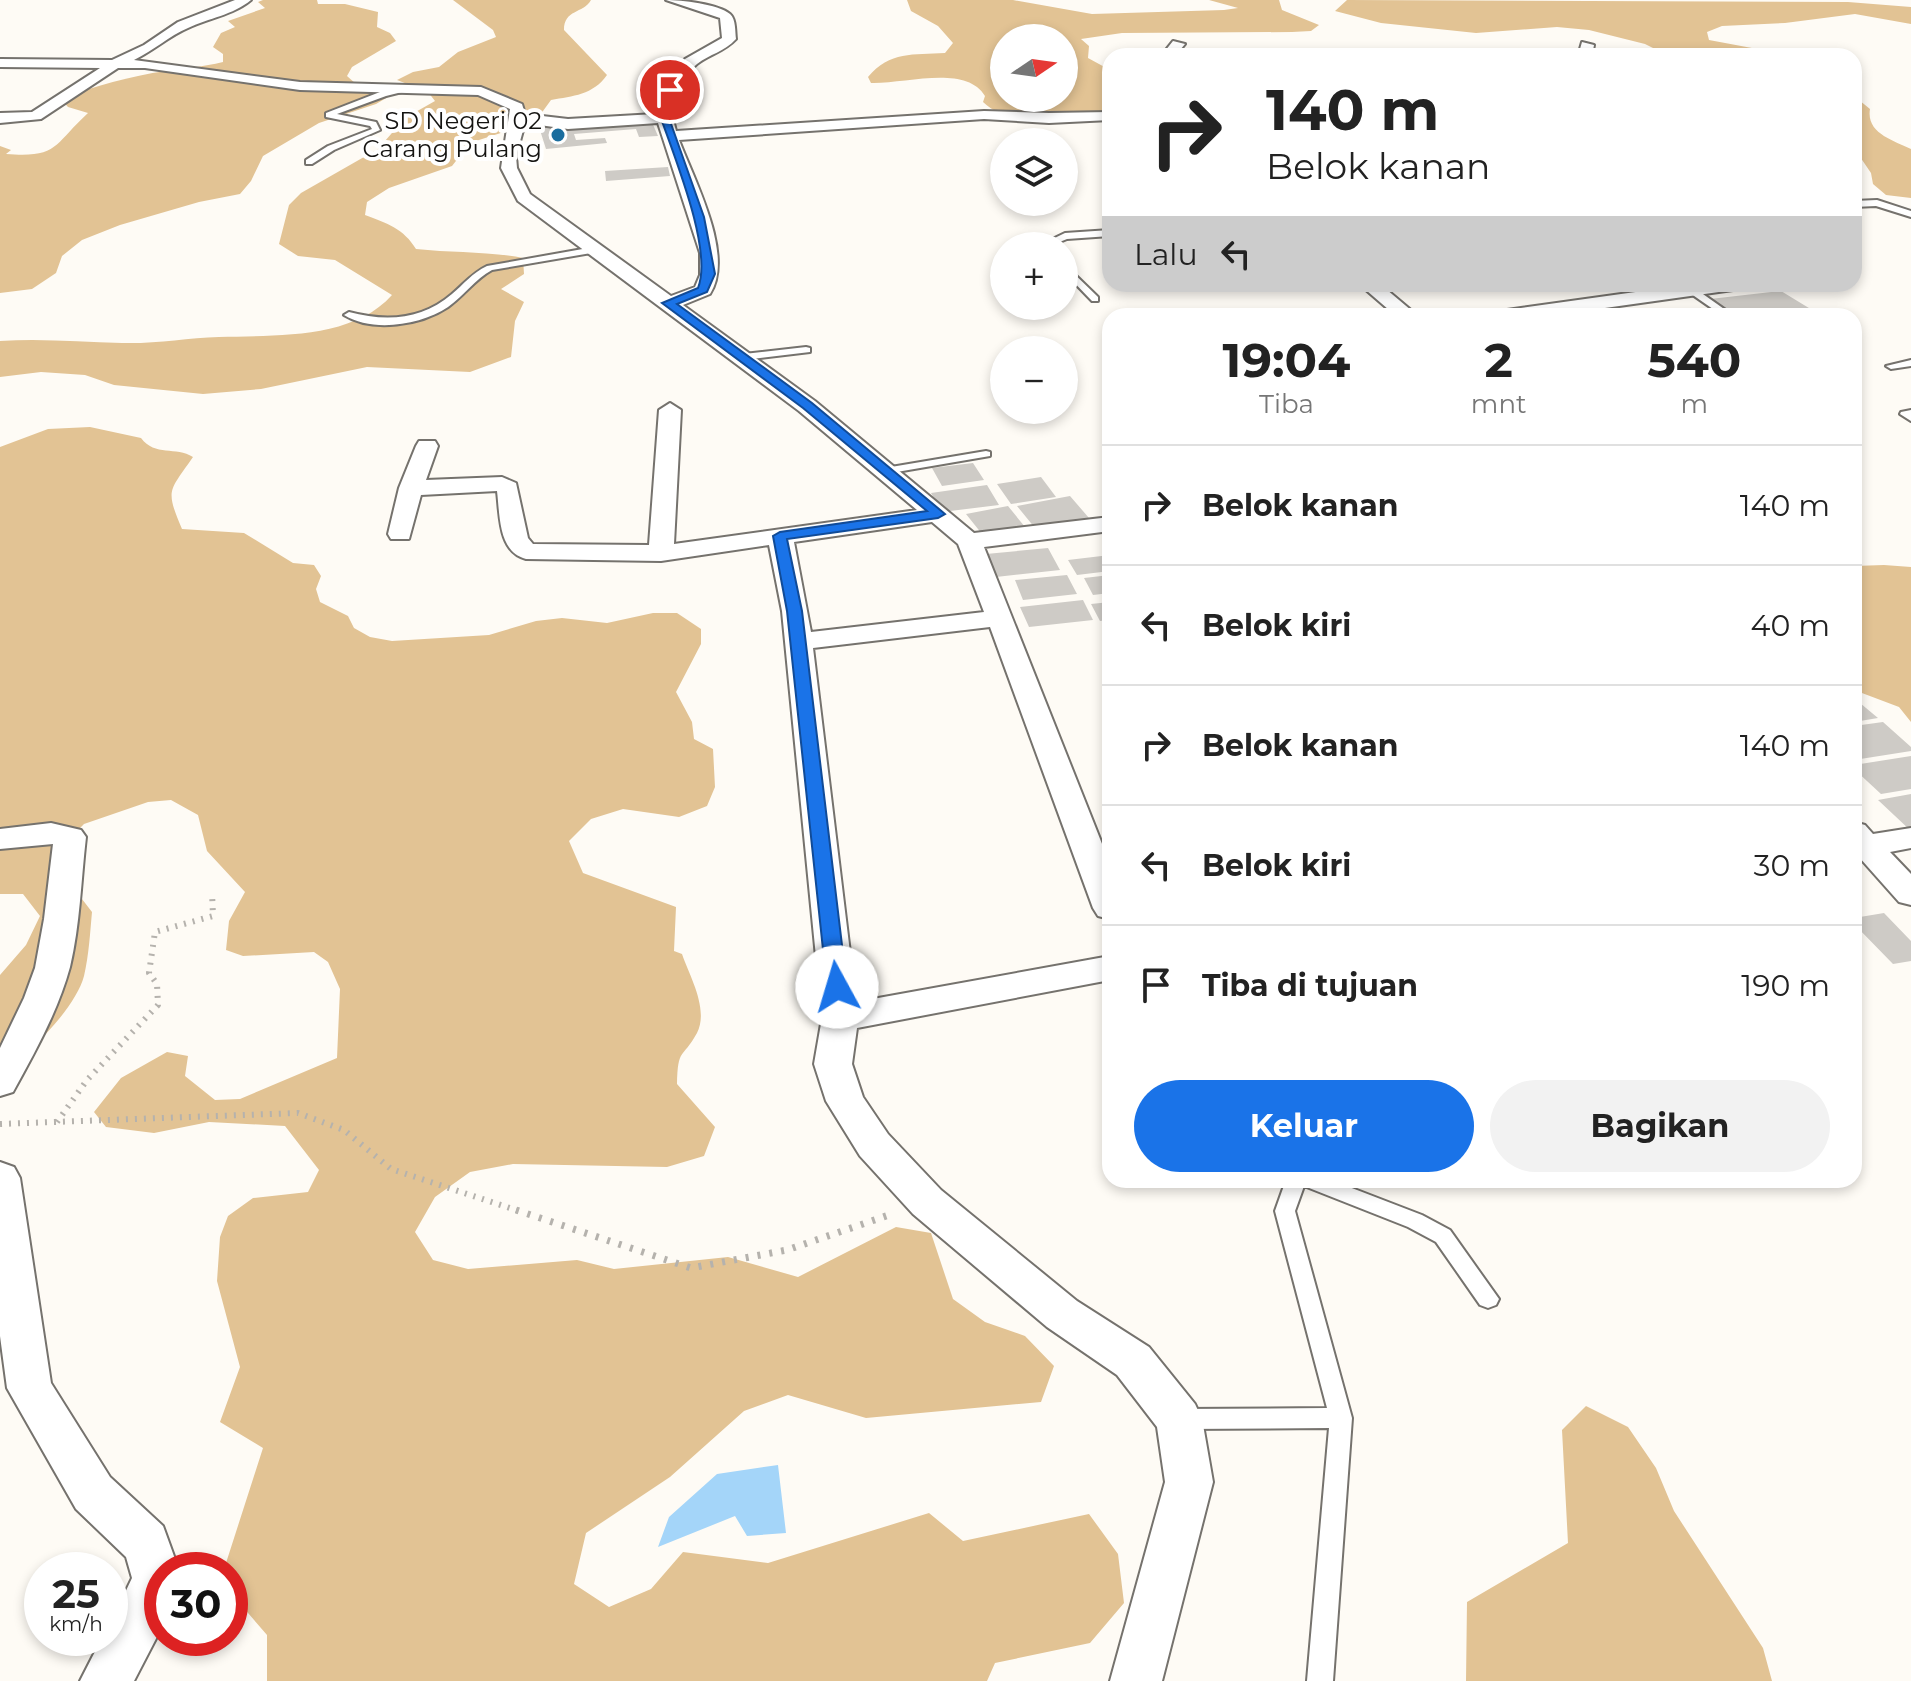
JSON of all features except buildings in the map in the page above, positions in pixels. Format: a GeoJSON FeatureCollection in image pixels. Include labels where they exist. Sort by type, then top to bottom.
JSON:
{"type":"FeatureCollection","features":[{"type":"Feature","properties":{"kind":"street"},"geometry":{"type":"LineString","coordinates":[[14,137],[36,116],[118,62],[149,48],[183,25],[245,0]]}},
{"type":"Feature","properties":{"kind":"street"},"geometry":{"type":"LineString","coordinates":[[668,303],[694,296],[703,290],[710,274],[699,217],[664,118],[661,99],[676,86],[685,67],[695,58],[719,48],[729,39],[724,15],[672,0]]}},
{"type":"Feature","properties":{"kind":"street"},"geometry":{"type":"LineString","coordinates":[[1175,48],[1178,44]]}},
{"type":"Feature","properties":{"kind":"street"},"geometry":{"type":"LineString","coordinates":[[0,63],[118,62],[167,65],[255,82],[300,86],[481,91],[517,107],[520,118],[509,146],[511,178],[524,197],[744,357],[969,541],[1102,887]]}},
{"type":"Feature","properties":{"kind":"street"},"geometry":{"type":"LineString","coordinates":[[671,136],[984,115],[1102,116]]}},
{"type":"Feature","properties":{"kind":"street"},"geometry":{"type":"LineString","coordinates":[[0,118],[36,116]]}},
{"type":"Feature","properties":{"kind":"street"},"geometry":{"type":"LineString","coordinates":[[520,118],[568,124],[664,118]]}},
{"type":"Feature","properties":{"kind":"street"},"geometry":{"type":"LineString","coordinates":[[1378,292],[1398,308]]}},
{"type":"Feature","properties":{"kind":"street"},"geometry":{"type":"LineString","coordinates":[[1561,308],[1670,292]]}},
{"type":"Feature","properties":{"kind":"street"},"geometry":{"type":"LineString","coordinates":[[661,553],[670,410]]}},
{"type":"Feature","properties":{"kind":"street"},"geometry":{"type":"LineString","coordinates":[[400,534],[411,488],[427,446]]}},
{"type":"Feature","properties":{"kind":"street"},"geometry":{"type":"LineString","coordinates":[[411,488],[502,484],[508,488],[516,540],[526,551],[661,553],[938,514]]}},
{"type":"Feature","properties":{"kind":"street"},"geometry":{"type":"LineString","coordinates":[[969,541],[1102,525]]}},
{"type":"Feature","properties":{"kind":"street"},"geometry":{"type":"LineString","coordinates":[[780,536],[798,642],[840,1018],[833,1064],[845,1101],[874,1145],[927,1202],[1062,1314],[1133,1361],[1179,1419],[1189,1482],[1136,1681]]}},
{"type":"Feature","properties":{"kind":"street"},"geometry":{"type":"LineString","coordinates":[[798,642],[1001,618]]}},
{"type":"Feature","properties":{"kind":"street"},"geometry":{"type":"LineString","coordinates":[[0,839],[51,833],[70,837],[62,924],[52,971],[0,1082]]}},
{"type":"Feature","properties":{"kind":"street"},"geometry":{"type":"LineString","coordinates":[[1862,842],[1911,838]]}},
{"type":"Feature","properties":{"kind":"street"},"geometry":{"type":"LineString","coordinates":[[1862,846],[1911,894]]}},
{"type":"Feature","properties":{"kind":"street"},"geometry":{"type":"LineString","coordinates":[[840,1018],[1102,969]]}},
{"type":"Feature","properties":{"kind":"street"},"geometry":{"type":"LineString","coordinates":[[0,1178],[6,1269],[29,1388],[93,1493],[146,1543],[157,1578],[139,1622],[106,1681]]}},
{"type":"Feature","properties":{"kind":"lane"},"geometry":{"type":"LineString","coordinates":[[309,162],[331,148],[376,130],[373,124],[329,115],[383,94],[409,88]]}},
{"type":"Feature","properties":{"kind":"lane"},"geometry":{"type":"LineString","coordinates":[[1862,204],[1877,203],[1911,214]]}},
{"type":"Feature","properties":{"kind":"lane"},"geometry":{"type":"LineString","coordinates":[[1078,235],[1102,234]]}},
{"type":"Feature","properties":{"kind":"lane"},"geometry":{"type":"LineString","coordinates":[[349,315],[371,323],[418,318],[453,298],[478,273],[490,268],[594,250]]}},
{"type":"Feature","properties":{"kind":"lane"},"geometry":{"type":"LineString","coordinates":[[1078,281],[1095,299]]}},
{"type":"Feature","properties":{"kind":"lane"},"geometry":{"type":"LineString","coordinates":[[1694,292],[1717,308]]}},
{"type":"Feature","properties":{"kind":"lane"},"geometry":{"type":"LineString","coordinates":[[744,357],[806,350]]}},
{"type":"Feature","properties":{"kind":"lane"},"geometry":{"type":"LineString","coordinates":[[1891,366],[1911,363]]}},
{"type":"Feature","properties":{"kind":"lane"},"geometry":{"type":"LineString","coordinates":[[885,471],[986,454]]}},
{"type":"Feature","properties":{"kind":"lane"},"geometry":{"type":"LineString","coordinates":[[1293,1188],[1285,1211],[1341,1418],[1320,1681]]}},
{"type":"Feature","properties":{"kind":"lane"},"geometry":{"type":"LineString","coordinates":[[1330,1188],[1415,1221],[1443,1236],[1488,1299]]}},
{"type":"Feature","properties":{"kind":"lane"},"geometry":{"type":"LineString","coordinates":[[1179,1419],[1341,1418]]}},
{"type":"Feature","properties":{"kind":"path"},"geometry":{"type":"LineString","coordinates":[[57,1123],[87,1080],[158,1005],[157,984],[149,973],[155,932],[213,916],[212,892]]}},
{"type":"Feature","properties":{"kind":"path"},"geometry":{"type":"LineString","coordinates":[[0,1124],[298,1113],[344,1130],[391,1169],[691,1268],[787,1250],[927,1202]]}},
{"type":"Feature","properties":{"kind":"shaded area"},"geometry":{"type":"Polygon","coordinates":[[[317,0],[318,4],[345,4],[378,12],[377,27],[390,33],[396,41],[352,67],[347,76],[356,84],[385,86],[393,94],[376,104],[319,123],[263,156],[251,181],[240,194],[199,202],[120,225],[82,240],[62,256],[56,273],[32,289],[0,293],[0,146],[11,150],[6,154],[23,155],[54,147],[88,113],[68,107],[61,99],[126,79],[223,62],[223,54],[213,47],[221,33],[235,27],[228,21],[265,8],[258,2],[317,0]]]}},
{"type":"Feature","properties":{"kind":"shaded area"},"geometry":{"type":"Polygon","coordinates":[[[453,0],[591,0],[567,18],[564,30],[607,75],[589,91],[551,100],[535,122],[479,140],[463,152],[452,166],[389,188],[367,202],[365,215],[400,232],[416,249],[523,258],[524,274],[501,289],[524,302],[515,321],[511,357],[470,372],[367,367],[261,389],[203,394],[114,385],[85,375],[41,372],[0,377],[0,341],[134,343],[288,335],[334,328],[375,310],[392,295],[335,260],[298,256],[279,244],[289,205],[301,193],[378,149],[405,118],[435,101],[428,92],[397,80],[413,72],[439,67],[458,52],[496,37],[493,30],[453,0]]]}},
{"type":"Feature","properties":{"kind":"shaded area"},"geometry":{"type":"Polygon","coordinates":[[[907,0],[1013,0],[1092,14],[1224,10],[1238,8],[1209,0],[1279,0],[1282,10],[1319,25],[1311,31],[1122,33],[1081,39],[1089,46],[1088,58],[1102,66],[1102,118],[1027,121],[998,112],[1078,112],[1078,24],[990,24],[990,107],[983,102],[985,96],[976,86],[964,81],[934,78],[871,83],[868,77],[894,59],[945,53],[953,43],[938,26],[911,11],[907,0]]]}},
{"type":"Feature","properties":{"kind":"shaded area"},"geometry":{"type":"Polygon","coordinates":[[[1347,0],[1848,2],[1911,7],[1911,24],[1855,14],[1785,23],[1722,26],[1707,32],[1709,40],[1752,48],[1653,48],[1589,30],[1557,27],[1476,33],[1381,23],[1335,11],[1347,0]]]}},
{"type":"Feature","properties":{"kind":"shaded area"},"geometry":{"type":"Polygon","coordinates":[[[1862,102],[1870,109],[1876,130],[1911,149],[1911,198],[1886,195],[1873,184],[1871,173],[1862,160],[1862,102]]]}},
{"type":"Feature","properties":{"kind":"shaded area"},"geometry":{"type":"Polygon","coordinates":[[[90,427],[141,438],[153,447],[193,457],[172,491],[173,506],[182,529],[244,533],[293,563],[314,565],[321,576],[316,589],[320,602],[348,616],[354,628],[370,637],[392,641],[489,635],[536,621],[562,618],[607,623],[653,613],[677,613],[701,629],[701,644],[676,692],[692,722],[694,739],[713,749],[715,787],[707,806],[679,817],[623,809],[591,819],[569,841],[583,873],[676,907],[674,951],[682,954],[697,993],[701,1014],[697,1033],[680,1059],[677,1084],[715,1127],[704,1156],[667,1167],[513,1164],[470,1172],[435,1197],[415,1232],[433,1260],[468,1269],[577,1260],[614,1269],[728,1257],[798,1277],[896,1227],[931,1233],[953,1299],[985,1322],[1025,1336],[1054,1366],[1041,1402],[866,1418],[788,1395],[744,1411],[670,1477],[586,1533],[574,1584],[609,1607],[651,1589],[683,1552],[768,1563],[929,1513],[963,1541],[1089,1514],[1118,1554],[1124,1603],[1090,1643],[995,1663],[987,1681],[267,1681],[267,1635],[248,1613],[248,1552],[230,1552],[263,1448],[220,1422],[240,1367],[217,1281],[220,1237],[228,1216],[253,1198],[308,1192],[319,1170],[285,1126],[209,1122],[154,1133],[106,1127],[94,1112],[121,1078],[167,1052],[188,1056],[185,1076],[215,1100],[240,1099],[337,1058],[340,989],[328,962],[314,952],[243,956],[226,950],[229,921],[245,892],[207,851],[198,815],[171,800],[148,802],[84,824],[70,838],[65,877],[92,912],[84,976],[72,1002],[50,1030],[24,1053],[0,1068],[0,975],[26,945],[40,916],[23,894],[0,894],[0,447],[48,429],[90,427]]]}},
{"type":"Feature","properties":{"kind":"shaded area"},"geometry":{"type":"Polygon","coordinates":[[[1862,566],[1911,567],[1911,722],[1899,707],[1862,693],[1862,566]]]}},
{"type":"Feature","properties":{"kind":"shaded area"},"geometry":{"type":"Polygon","coordinates":[[[1586,1406],[1628,1427],[1656,1468],[1674,1511],[1763,1648],[1772,1681],[1466,1681],[1467,1602],[1568,1543],[1562,1430],[1586,1406]]]}},
{"type":"Feature","properties":{"kind":"water"},"geometry":{"type":"Polygon","coordinates":[[[778,1465],[786,1533],[747,1536],[735,1516],[658,1547],[669,1517],[717,1474],[778,1465]]]}},
{"type":"Feature","properties":{"kind":"place","name":"SD Negeri 02 Carang Pulang"},"geometry":{"type":"Point","coordinates":[558,135]}},
{"type":"Feature","properties":{"kind":"route"},"geometry":{"type":"LineString","coordinates":[[670,90],[660,104],[699,217],[710,274],[703,290],[694,296],[668,303],[807,406],[938,514],[780,536],[795,611],[837,987]]}}]}
